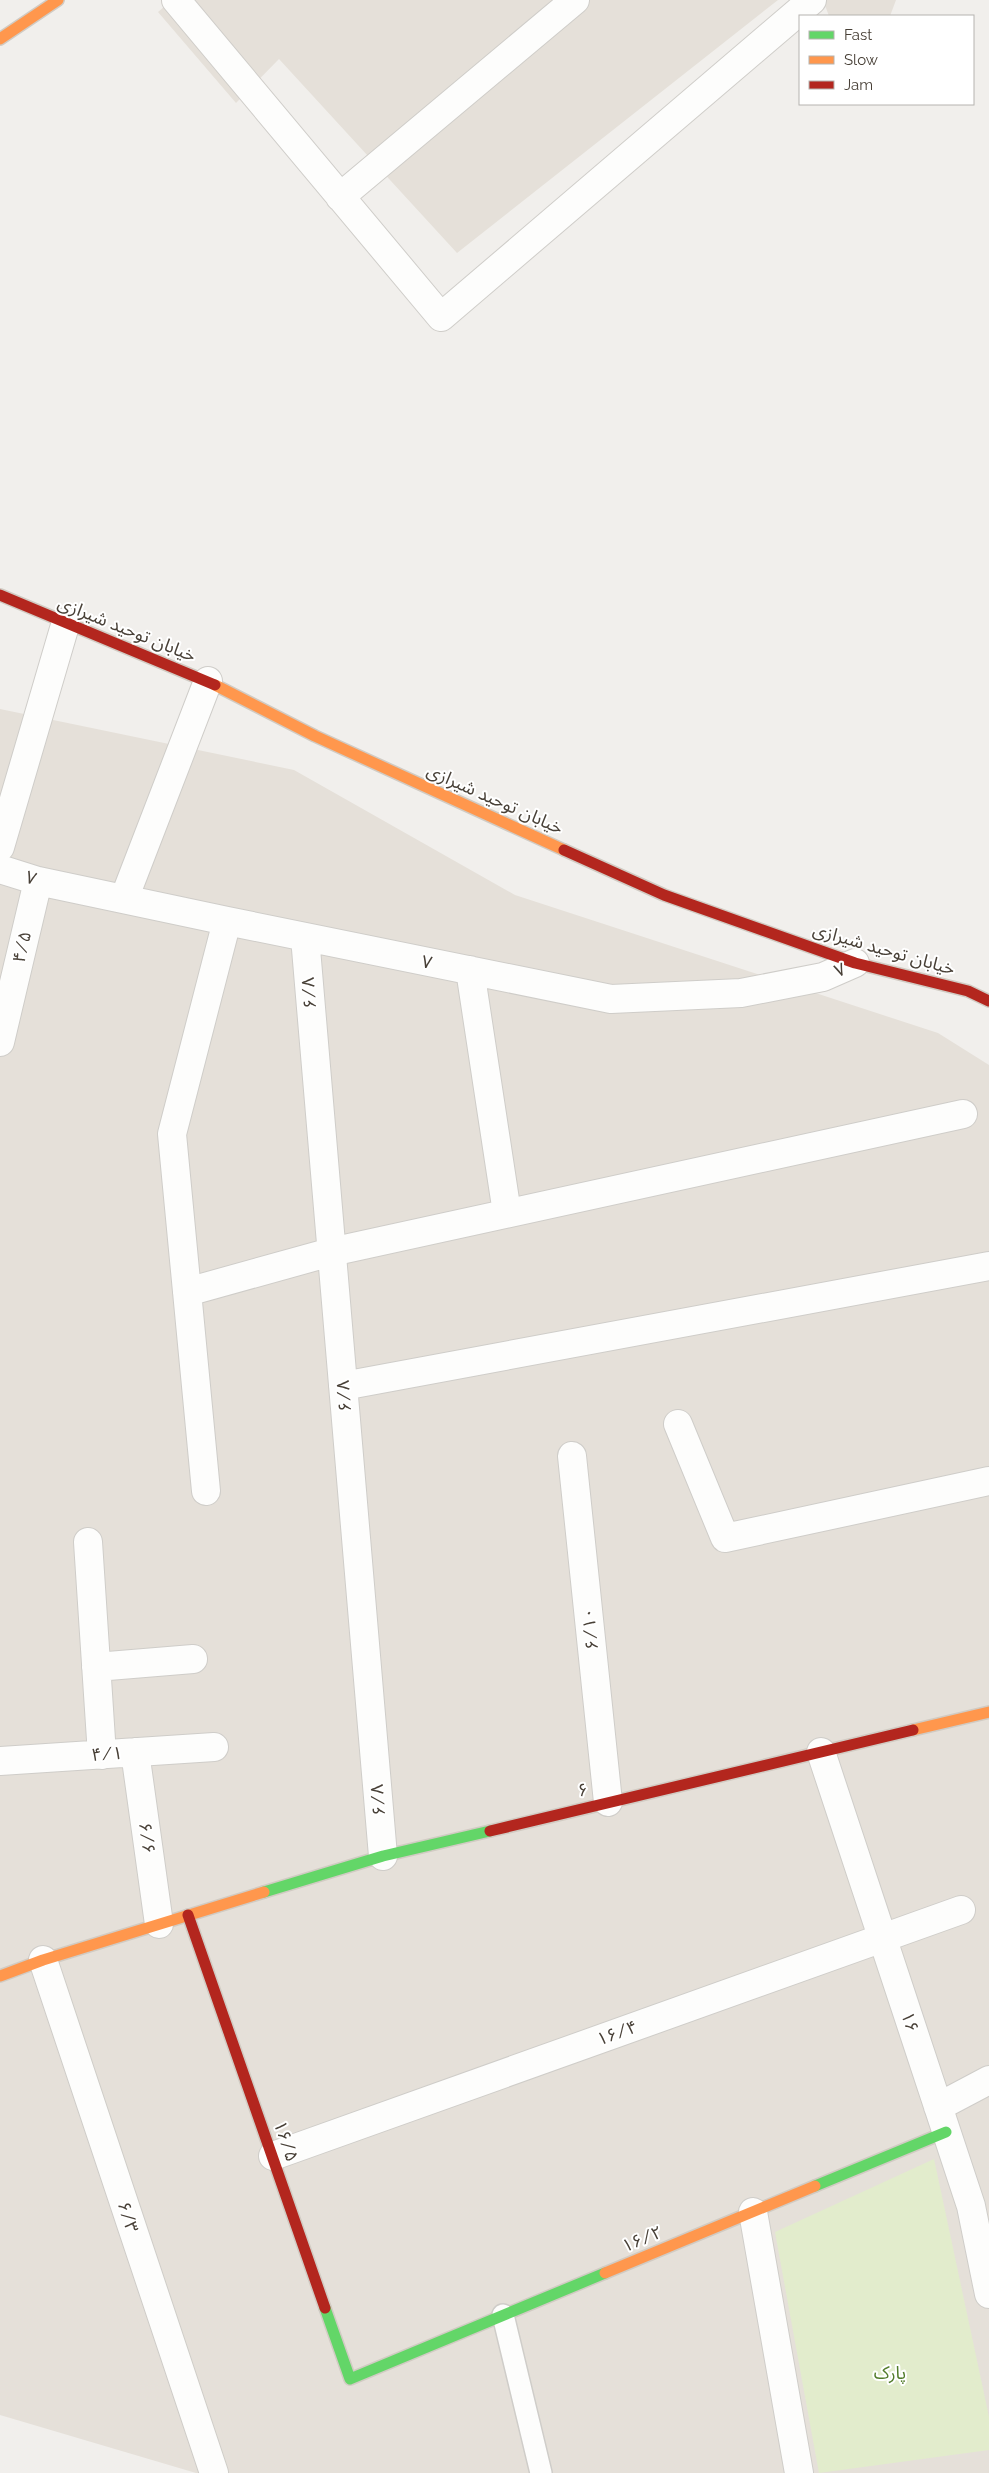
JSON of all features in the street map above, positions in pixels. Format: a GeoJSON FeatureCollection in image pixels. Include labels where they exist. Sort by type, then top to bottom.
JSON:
{"type":"FeatureCollection","features":[{"type":"Feature","properties":{"kind":"street"},"geometry":{"type":"LineString","coordinates":[[0,39],[58,0]]}},
{"type":"Feature","properties":{"kind":"street"},"geometry":{"type":"LineString","coordinates":[[176,0],[441,318],[812,0]]}},
{"type":"Feature","properties":{"kind":"street"},"geometry":{"type":"LineString","coordinates":[[340,197],[575,0]]}},
{"type":"Feature","properties":{"kind":"street","name":"خیابان توحید شیرازی"},"geometry":{"type":"LineString","coordinates":[[0,595],[208,681],[315,736],[664,895],[855,963],[968,991],[989,1001]]}},
{"type":"Feature","properties":{"kind":"street"},"geometry":{"type":"LineString","coordinates":[[0,847],[66,622]]}},
{"type":"Feature","properties":{"kind":"street"},"geometry":{"type":"LineString","coordinates":[[124,899],[208,681]]}},
{"type":"Feature","properties":{"kind":"street","name":"۷"},"geometry":{"type":"LineString","coordinates":[[0,869],[38,880],[227,921],[611,999],[741,994],[823,977],[855,963]]}},
{"type":"Feature","properties":{"kind":"street","name":"۴/۵"},"geometry":{"type":"LineString","coordinates":[[0,1042],[38,880]]}},
{"type":"Feature","properties":{"kind":"street"},"geometry":{"type":"LineString","coordinates":[[206,1491],[172,1134],[227,921]]}},
{"type":"Feature","properties":{"kind":"street","name":"۶/۸"},"geometry":{"type":"LineString","coordinates":[[305,937],[382,1856]]}},
{"type":"Feature","properties":{"kind":"street"},"geometry":{"type":"LineString","coordinates":[[470,970],[507,1214]]}},
{"type":"Feature","properties":{"kind":"street"},"geometry":{"type":"LineString","coordinates":[[187,1292],[331,1252],[963,1114]]}},
{"type":"Feature","properties":{"kind":"street"},"geometry":{"type":"LineString","coordinates":[[343,1386],[989,1266]]}},
{"type":"Feature","properties":{"kind":"street"},"geometry":{"type":"LineString","coordinates":[[678,1424],[724,1538],[989,1481]]}},
{"type":"Feature","properties":{"kind":"street","name":"۶/۱۰"},"geometry":{"type":"LineString","coordinates":[[572,1456],[608,1802]]}},
{"type":"Feature","properties":{"kind":"street"},"geometry":{"type":"LineString","coordinates":[[88,1542],[102,1755]]}},
{"type":"Feature","properties":{"kind":"street"},"geometry":{"type":"LineString","coordinates":[[96,1667],[193,1659]]}},
{"type":"Feature","properties":{"kind":"street","name":"۶"},"geometry":{"type":"LineString","coordinates":[[0,1976],[43,1960],[382,1856],[989,1712]]}},
{"type":"Feature","properties":{"kind":"street","name":"۴/۱"},"geometry":{"type":"LineString","coordinates":[[0,1761],[214,1747]]}},
{"type":"Feature","properties":{"kind":"street","name":"۶/۶"},"geometry":{"type":"LineString","coordinates":[[135,1752],[159,1924]]}},
{"type":"Feature","properties":{"kind":"street","name":"۱۶"},"geometry":{"type":"LineString","coordinates":[[821,1752],[942,2119],[980,2205],[989,2294]]}},
{"type":"Feature","properties":{"kind":"street","name":"۱۶/۴"},"geometry":{"type":"LineString","coordinates":[[272,2156],[961,1910]]}},
{"type":"Feature","properties":{"kind":"street","name":"۱۶/۵"},"geometry":{"type":"LineString","coordinates":[[188,1915],[350,2378]]}},
{"type":"Feature","properties":{"kind":"street","name":"۶/۳"},"geometry":{"type":"LineString","coordinates":[[43,1960],[214,2473]]}},
{"type":"Feature","properties":{"kind":"street"},"geometry":{"type":"LineString","coordinates":[[942,2119],[989,2080]]}},
{"type":"Feature","properties":{"kind":"street","name":"۱۶/۲"},"geometry":{"type":"LineString","coordinates":[[350,2378],[753,2212],[942,2119]]}},
{"type":"Feature","properties":{"kind":"street"},"geometry":{"type":"LineString","coordinates":[[753,2212],[799,2473]]}},
{"type":"Feature","properties":{"kind":"lane"},"geometry":{"type":"LineString","coordinates":[[503,2315],[541,2473]]}},
{"type":"Feature","properties":{"kind":"shaded area"},"geometry":{"type":"Polygon","coordinates":[[[172,0],[778,0],[457,253],[279,59],[236,103],[158,12],[172,0]]]}},
{"type":"Feature","properties":{"kind":"shaded area"},"geometry":{"type":"Polygon","coordinates":[[[823,0],[896,0],[890,15],[829,15],[823,0]]]}},
{"type":"Feature","properties":{"kind":"shaded area"},"geometry":{"type":"Polygon","coordinates":[[[0,709],[294,770],[515,895],[938,1033],[989,1065],[989,2473],[196,2473],[0,2415],[0,709]]]}},
{"type":"Feature","properties":{"kind":"green space","name":"پارک"},"geometry":{"type":"Polygon","coordinates":[[[934,2159],[989,2417],[989,2450],[819,2473],[775,2232],[934,2159]]]}},
{"type":"Feature","properties":{"kind":"traffic: fast"},"geometry":{"type":"LineString","coordinates":[[264,1892],[383,1856],[490,1831]]}},
{"type":"Feature","properties":{"kind":"traffic: fast"},"geometry":{"type":"LineString","coordinates":[[815,2186],[946,2132]]}},
{"type":"Feature","properties":{"kind":"traffic: fast"},"geometry":{"type":"LineString","coordinates":[[325,2308],[350,2379],[605,2273]]}},
{"type":"Feature","properties":{"kind":"traffic: slow"},"geometry":{"type":"LineString","coordinates":[[0,39],[58,0]]}},
{"type":"Feature","properties":{"kind":"traffic: slow"},"geometry":{"type":"LineString","coordinates":[[215,685],[315,736],[564,850]]}},
{"type":"Feature","properties":{"kind":"traffic: slow"},"geometry":{"type":"LineString","coordinates":[[913,1730],[989,1712]]}},
{"type":"Feature","properties":{"kind":"traffic: slow"},"geometry":{"type":"LineString","coordinates":[[0,1976],[43,1960],[264,1892]]}},
{"type":"Feature","properties":{"kind":"traffic: slow"},"geometry":{"type":"LineString","coordinates":[[605,2273],[815,2186]]}},
{"type":"Feature","properties":{"kind":"traffic: jam"},"geometry":{"type":"LineString","coordinates":[[0,595],[215,685]]}},
{"type":"Feature","properties":{"kind":"traffic: jam"},"geometry":{"type":"LineString","coordinates":[[564,850],[664,895],[855,963],[968,991],[989,1001]]}},
{"type":"Feature","properties":{"kind":"traffic: jam"},"geometry":{"type":"LineString","coordinates":[[490,1831],[913,1730]]}},
{"type":"Feature","properties":{"kind":"traffic: jam"},"geometry":{"type":"LineString","coordinates":[[188,1915],[325,2308]]}}]}
